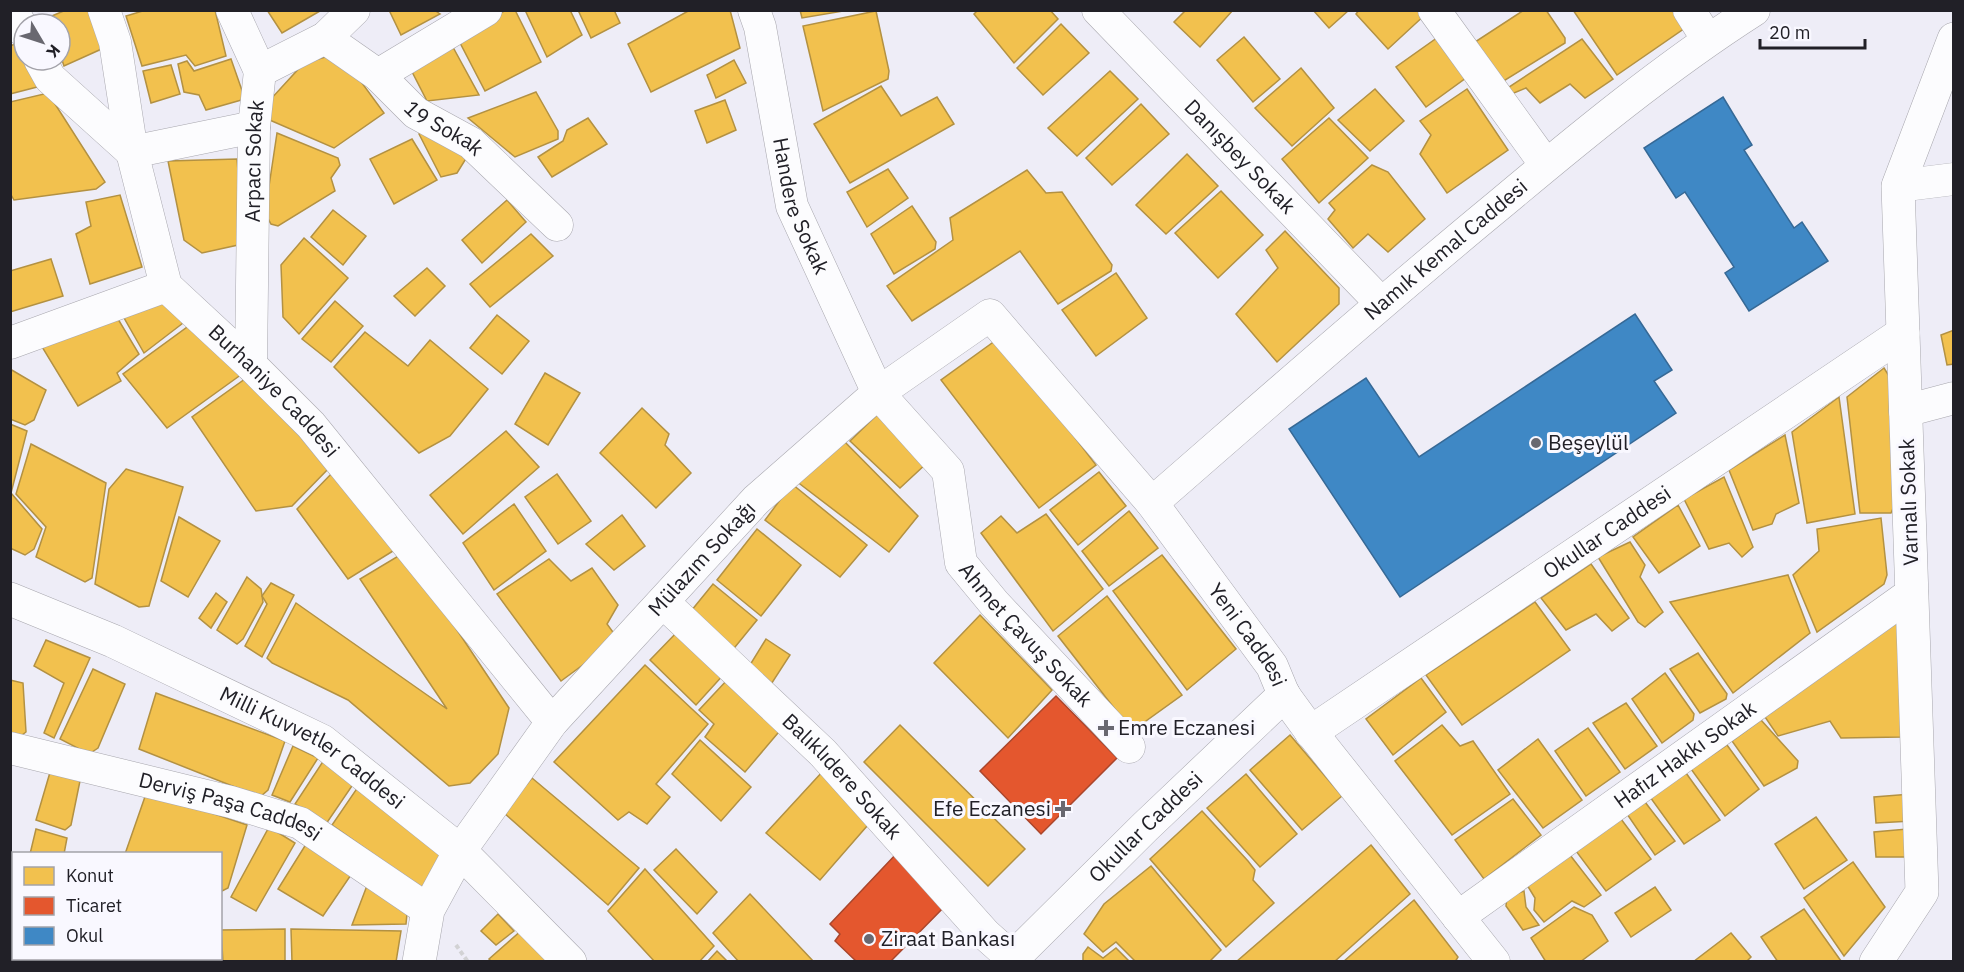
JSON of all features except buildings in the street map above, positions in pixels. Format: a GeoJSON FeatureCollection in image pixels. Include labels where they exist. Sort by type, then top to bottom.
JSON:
{"type":"FeatureCollection","features":[{"type":"Feature","properties":{"kind":"street"},"geometry":{"type":"LineString","coordinates":[[10,343],[166,286],[132,152],[115,42],[104,10]]}},
{"type":"Feature","properties":{"kind":"street"},"geometry":{"type":"LineString","coordinates":[[232,10],[260,71]]}},
{"type":"Feature","properties":{"kind":"street","name":"Arpacı Sokak"},"geometry":{"type":"LineString","coordinates":[[251,365],[254,127],[260,71],[325,38],[354,10]]}},
{"type":"Feature","properties":{"kind":"street"},"geometry":{"type":"LineString","coordinates":[[378,75],[486,10]]}},
{"type":"Feature","properties":{"kind":"street","name":"Handere Sokak"},"geometry":{"type":"LineString","coordinates":[[754,10],[760,27],[792,206],[878,393]]}},
{"type":"Feature","properties":{"kind":"street","name":"Danışbey Sokak"},"geometry":{"type":"LineString","coordinates":[[1098,10],[1381,303]]}},
{"type":"Feature","properties":{"kind":"street"},"geometry":{"type":"LineString","coordinates":[[1434,10],[1546,165]]}},
{"type":"Feature","properties":{"kind":"street"},"geometry":{"type":"LineString","coordinates":[[1689,10],[1707,40]]}},
{"type":"Feature","properties":{"kind":"street","name":"Namık Kemal Caddesi"},"geometry":{"type":"LineString","coordinates":[[1152,503],[1381,303],[1546,165],[1707,40],[1754,10]]}},
{"type":"Feature","properties":{"kind":"street","name":"19 Sokak"},"geometry":{"type":"LineString","coordinates":[[325,38],[378,75],[416,113],[471,143],[557,225]]}},
{"type":"Feature","properties":{"kind":"street","name":"Varnalı Sokak"},"geometry":{"type":"LineString","coordinates":[[1876,962],[1922,892],[1898,186],[1953,39]]}},
{"type":"Feature","properties":{"kind":"street"},"geometry":{"type":"LineString","coordinates":[[47,72],[50,78],[132,152]]}},
{"type":"Feature","properties":{"kind":"street"},"geometry":{"type":"LineString","coordinates":[[132,152],[254,127]]}},
{"type":"Feature","properties":{"kind":"street"},"geometry":{"type":"LineString","coordinates":[[1898,186],[1953,179]]}},
{"type":"Feature","properties":{"kind":"street","name":"Burhaniye Caddesi"},"geometry":{"type":"LineString","coordinates":[[166,286],[311,425],[552,722]]}},
{"type":"Feature","properties":{"kind":"street","name":"Mülazım Sokağı"},"geometry":{"type":"LineString","coordinates":[[460,850],[552,722],[756,500],[878,393],[990,315]]}},
{"type":"Feature","properties":{"kind":"street","name":"Yeni Caddesi"},"geometry":{"type":"LineString","coordinates":[[990,315],[1152,503],[1272,666],[1284,695],[1311,732],[1458,917],[1488,959]]}},
{"type":"Feature","properties":{"kind":"street","name":"Okullar Caddesi"},"geometry":{"type":"LineString","coordinates":[[1311,732],[1903,333]]}},
{"type":"Feature","properties":{"kind":"street","name":"Ahmet Çavuş Sokak"},"geometry":{"type":"LineString","coordinates":[[878,393],[948,471],[961,563],[994,603],[1129,747]]}},
{"type":"Feature","properties":{"kind":"street"},"geometry":{"type":"LineString","coordinates":[[1905,411],[1953,398]]}},
{"type":"Feature","properties":{"kind":"street","name":"Hafız Hakkı Sokak"},"geometry":{"type":"LineString","coordinates":[[1458,917],[1912,593]]}},
{"type":"Feature","properties":{"kind":"street","name":"Milli Kuvvetler Caddesi"},"geometry":{"type":"LineString","coordinates":[[10,599],[113,641],[322,741],[460,850],[570,962]]}},
{"type":"Feature","properties":{"kind":"street","name":"Balıklıdere Sokak"},"geometry":{"type":"LineString","coordinates":[[663,602],[823,753],[1011,960]]}},
{"type":"Feature","properties":{"kind":"street","name":"Okullar Caddesi"},"geometry":{"type":"LineString","coordinates":[[1011,960],[1145,827],[1284,695]]}},
{"type":"Feature","properties":{"kind":"street","name":"Derviş Paşa Caddesi"},"geometry":{"type":"LineString","coordinates":[[10,748],[231,802],[300,823],[428,910]]}},
{"type":"Feature","properties":{"kind":"street"},"geometry":{"type":"LineString","coordinates":[[418,962],[428,910],[460,850]]}},
{"type":"Feature","properties":{"kind":"place","name":"Beşeylül"},"geometry":{"type":"Point","coordinates":[1536,443]}},
{"type":"Feature","properties":{"kind":"place","name":"Emre Eczanesi"},"geometry":{"type":"Point","coordinates":[1106,728]}},
{"type":"Feature","properties":{"kind":"place","name":"Efe Eczanesi"},"geometry":{"type":"Point","coordinates":[1063,809]}},
{"type":"Feature","properties":{"kind":"place","name":"Ziraat Bankası"},"geometry":{"type":"Point","coordinates":[869,939]}}]}
